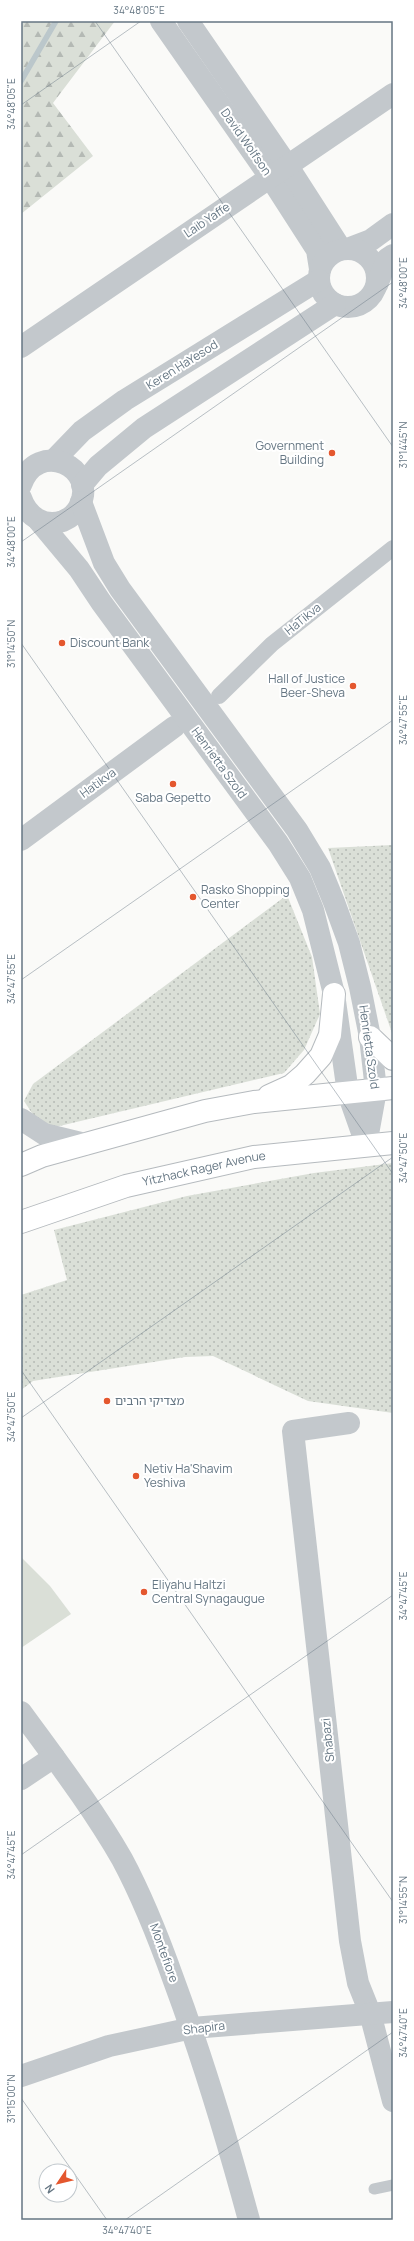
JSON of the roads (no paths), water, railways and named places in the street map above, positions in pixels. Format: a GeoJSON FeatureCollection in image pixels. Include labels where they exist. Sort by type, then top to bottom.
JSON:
{"type":"FeatureCollection","features":[{"type":"Feature","properties":{"kind":"main road"},"geometry":{"type":"LineString","coordinates":[[254,1102],[291,1086],[305,1074],[321,1056],[330,1035],[334,994]]}},
{"type":"Feature","properties":{"kind":"main road"},"geometry":{"type":"LineString","coordinates":[[370,1037],[393,1059]]}},
{"type":"Feature","properties":{"kind":"main road"},"geometry":{"type":"LineString","coordinates":[[21,1165],[42,1156],[205,1111],[254,1102],[385,1089]]}},
{"type":"Feature","properties":{"kind":"main road","name":"Yitzhack Rager Avenue"},"geometry":{"type":"LineString","coordinates":[[21,1222],[126,1186],[254,1156],[393,1143]]}},
{"type":"Feature","properties":{"kind":"street","name":"David Wolfson"},"geometry":{"type":"LineString","coordinates":[[161,21],[278,171],[346,249]]}},
{"type":"Feature","properties":{"kind":"street","name":"David Wolfson"},"geometry":{"type":"LineString","coordinates":[[188,21],[278,171],[317,250],[319,274]]}},
{"type":"Feature","properties":{"kind":"street","name":"Laib Yaffe"},"geometry":{"type":"LineString","coordinates":[[21,347],[393,94]]}},
{"type":"Feature","properties":{"kind":"street"},"geometry":{"type":"LineString","coordinates":[[393,224],[371,240],[331,254],[319,274],[324,295],[335,304],[348,308],[366,302],[373,294],[387,259],[393,255]]}},
{"type":"Feature","properties":{"kind":"street"},"geometry":{"type":"LineString","coordinates":[[346,249],[360,251],[369,257],[375,265],[378,275],[377,285]]}},
{"type":"Feature","properties":{"kind":"street","name":"Keren HaYesod"},"geometry":{"type":"LineString","coordinates":[[21,485],[30,469],[38,461],[125,400],[319,274]]}},
{"type":"Feature","properties":{"kind":"street"},"geometry":{"type":"LineString","coordinates":[[39,521],[48,523],[64,521],[72,516],[82,494],[98,466],[144,428],[335,304]]}},
{"type":"Feature","properties":{"kind":"street","name":"Henrietta Szold"},"geometry":{"type":"LineString","coordinates":[[38,461],[69,466],[80,478],[82,494],[104,563],[120,589],[297,830],[320,868],[349,943],[370,1037],[385,1089],[366,1145]]}},
{"type":"Feature","properties":{"kind":"street","name":"Henrietta Szold"},"geometry":{"type":"LineString","coordinates":[[21,498],[27,511],[39,521],[79,569],[101,602],[278,843],[300,878],[313,910],[334,994],[348,1093],[366,1145]]}},
{"type":"Feature","properties":{"kind":"street","name":"HaTikva"},"geometry":{"type":"LineString","coordinates":[[219,696],[272,644],[393,548]]}},
{"type":"Feature","properties":{"kind":"street","name":"Hatikva"},"geometry":{"type":"LineString","coordinates":[[21,840],[174,727]]}},
{"type":"Feature","properties":{"kind":"street"},"geometry":{"type":"LineString","coordinates":[[21,1119],[44,1134],[85,1144]]}},
{"type":"Feature","properties":{"kind":"street","name":"Shabazi"},"geometry":{"type":"LineString","coordinates":[[349,1423],[293,1431],[350,1941],[358,1983],[370,2013],[393,2101]]}},
{"type":"Feature","properties":{"kind":"street","name":"Montefiore"},"geometry":{"type":"LineString","coordinates":[[21,1712],[80,1792],[122,1859],[151,1918],[192,2028],[224,2128],[249,2220]]}},
{"type":"Feature","properties":{"kind":"street"},"geometry":{"type":"LineString","coordinates":[[21,1779],[54,1757]]}},
{"type":"Feature","properties":{"kind":"street","name":"Shapira"},"geometry":{"type":"LineString","coordinates":[[21,2076],[109,2046],[192,2028],[393,2012]]}},
{"type":"Feature","properties":{"kind":"lane"},"geometry":{"type":"LineString","coordinates":[[374,2189],[393,2185]]}},
{"type":"Feature","properties":{"kind":"waterway"},"geometry":{"type":"LineString","coordinates":[[21,81],[56,21]]}},
{"type":"Feature","properties":{"kind":"place","name":"Government Building"},"geometry":{"type":"Point","coordinates":[332,453]}},
{"type":"Feature","properties":{"kind":"place","name":"Discount Bank"},"geometry":{"type":"Point","coordinates":[62,643]}},
{"type":"Feature","properties":{"kind":"place","name":"Hall of Justice Beer-Sheva"},"geometry":{"type":"Point","coordinates":[353,686]}},
{"type":"Feature","properties":{"kind":"place","name":"Saba Gepetto"},"geometry":{"type":"Point","coordinates":[173,784]}},
{"type":"Feature","properties":{"kind":"place","name":"Rasko Shopping Center"},"geometry":{"type":"Point","coordinates":[193,897]}},
{"type":"Feature","properties":{"kind":"place","name":"מצדיקי הרבים"},"geometry":{"type":"Point","coordinates":[107,1401]}},
{"type":"Feature","properties":{"kind":"place","name":"Netiv Ha'Shavim Yeshiva"},"geometry":{"type":"Point","coordinates":[136,1476]}},
{"type":"Feature","properties":{"kind":"place","name":"Eliyahu Haltzi Central Synagaugue"},"geometry":{"type":"Point","coordinates":[144,1592]}}]}
